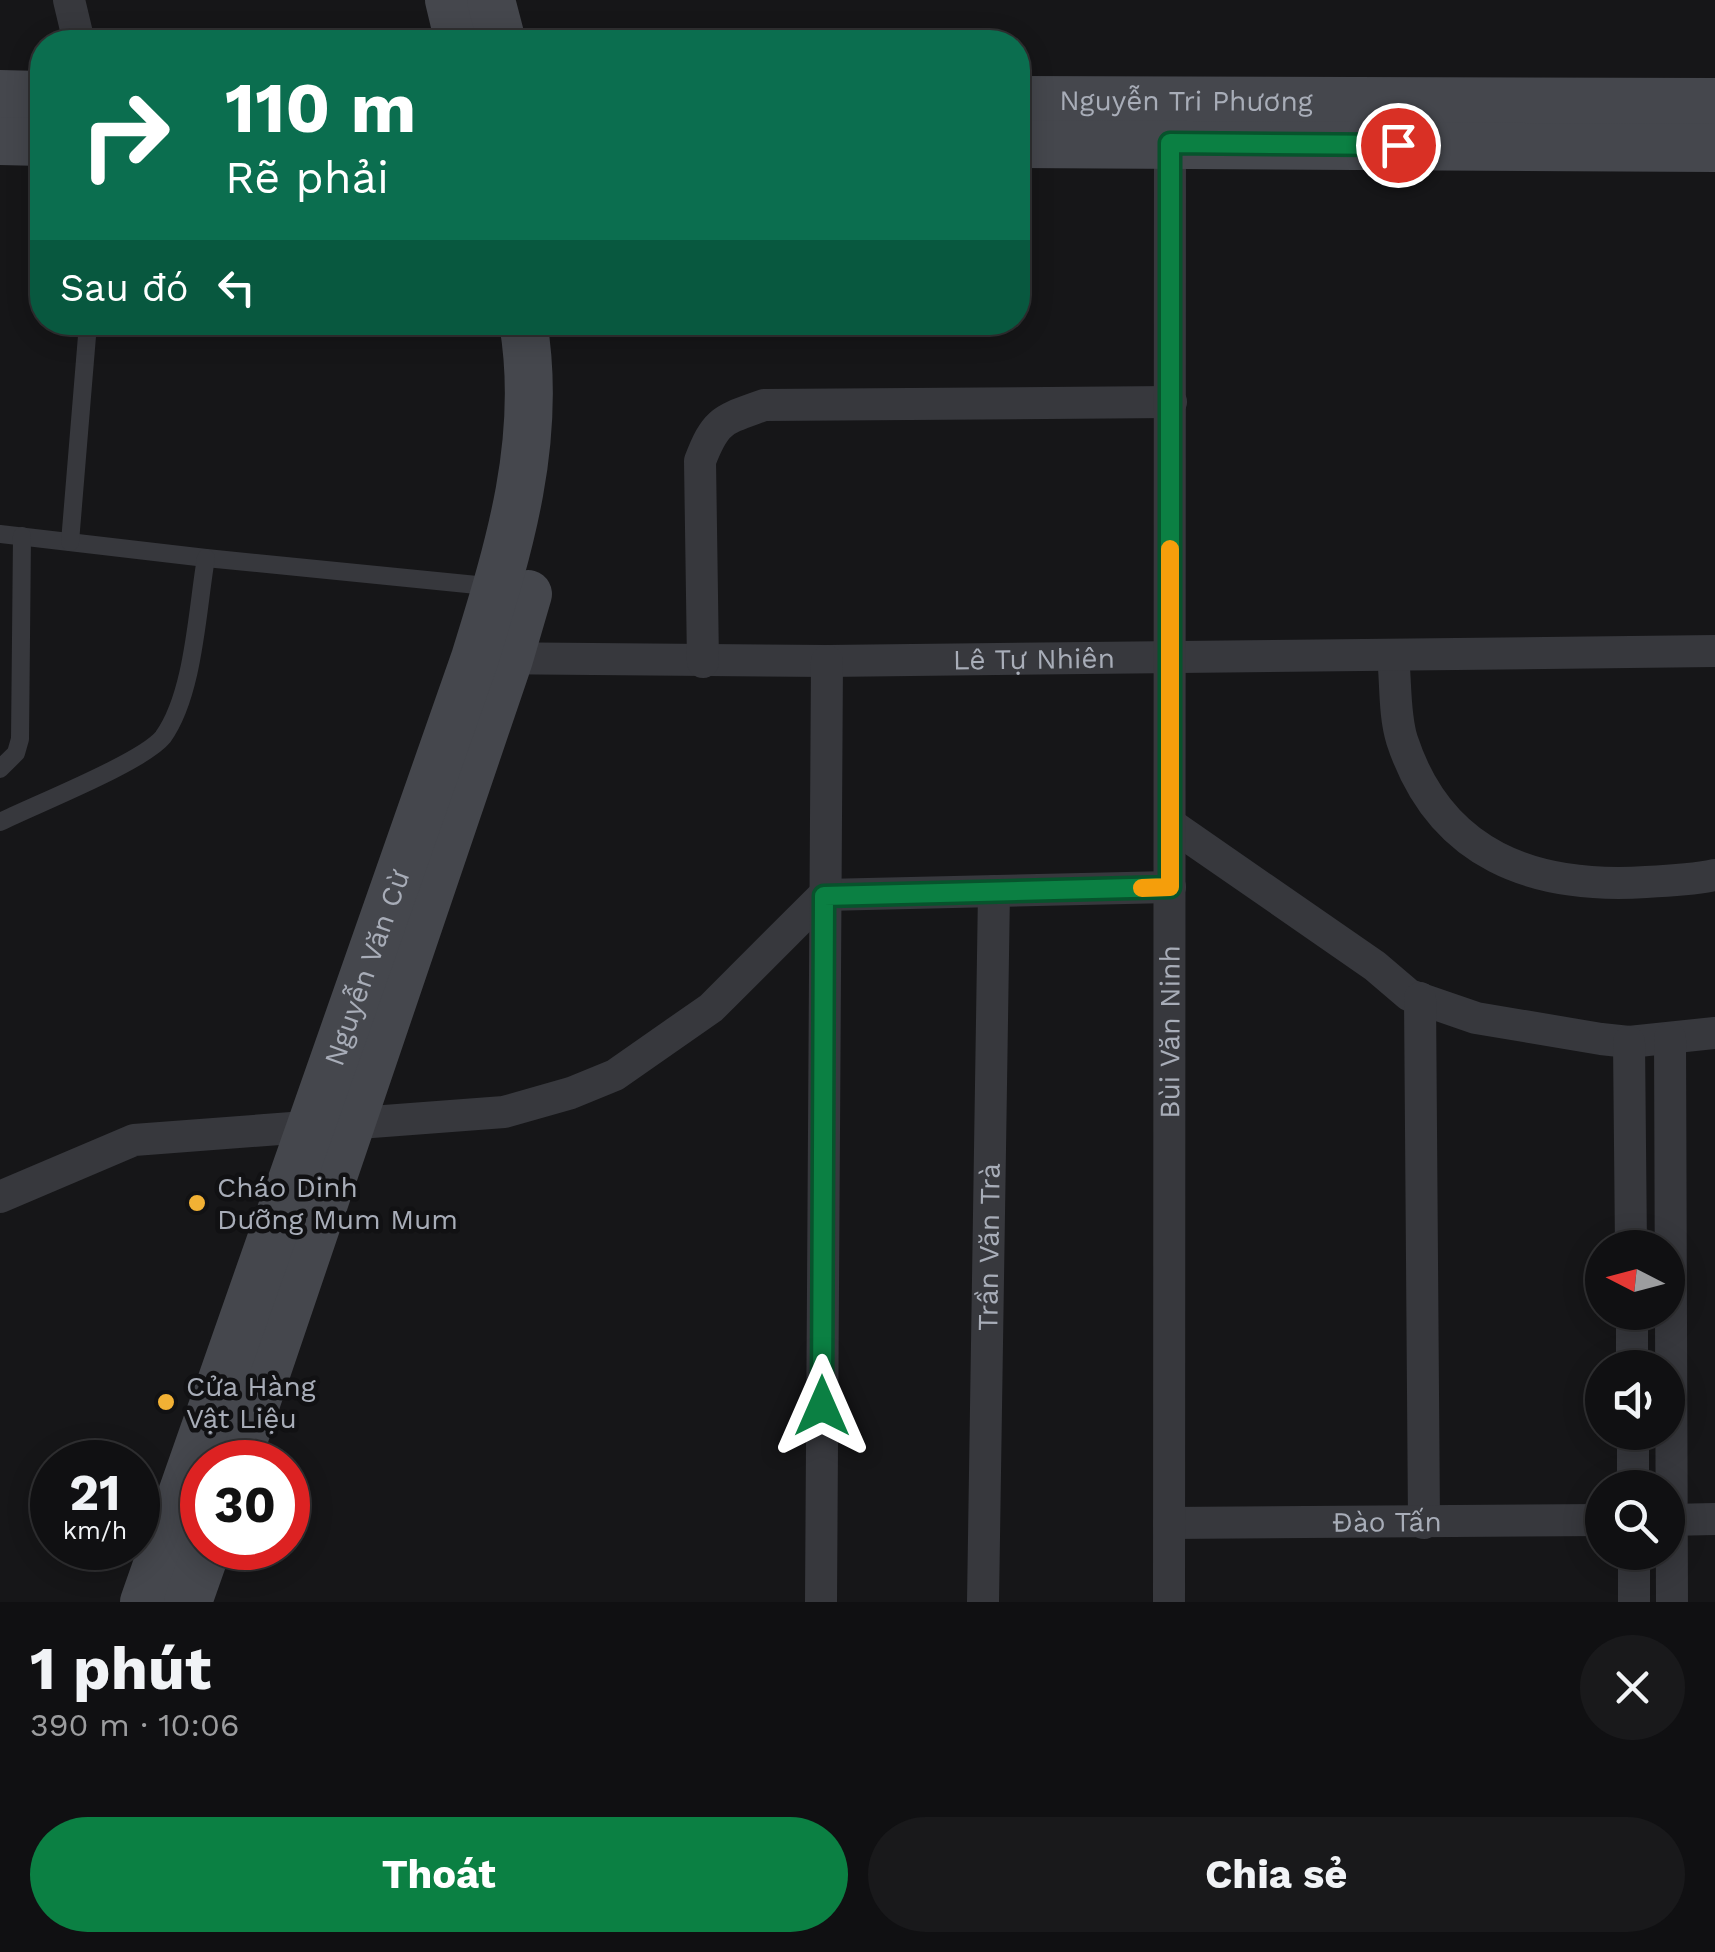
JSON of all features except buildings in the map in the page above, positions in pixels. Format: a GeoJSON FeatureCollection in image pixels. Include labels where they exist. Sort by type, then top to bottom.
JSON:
{"type":"FeatureCollection","features":[{"type":"Feature","properties":{"kind":"main road"},"geometry":{"type":"LineString","coordinates":[[449,0],[456,30]]}},
{"type":"Feature","properties":{"kind":"main road"},"geometry":{"type":"LineString","coordinates":[[492,0],[499,30]]}},
{"type":"Feature","properties":{"kind":"main road"},"geometry":{"type":"LineString","coordinates":[[0,94],[30,95]]}},
{"type":"Feature","properties":{"kind":"main road","name":"Nguyễn Tri Phương"},"geometry":{"type":"LineString","coordinates":[[1030,102],[1170,122],[1715,148]]}},
{"type":"Feature","properties":{"kind":"main road","name":"Nguyễn Tri Phương"},"geometry":{"type":"LineString","coordinates":[[1030,142],[1170,122],[1715,102]]}},
{"type":"Feature","properties":{"kind":"main road"},"geometry":{"type":"LineString","coordinates":[[0,141],[30,142]]}},
{"type":"Feature","properties":{"kind":"main road","name":"Nguyễn Văn Cừ"},"geometry":{"type":"LineString","coordinates":[[492,658],[496,587],[527,457],[529,395],[524,335]]}},
{"type":"Feature","properties":{"kind":"main road","name":"Nguyễn Văn Cừ"},"geometry":{"type":"LineString","coordinates":[[144,1602],[332,1124],[492,658],[544,534],[560,454],[557,335]]}},
{"type":"Feature","properties":{"kind":"main road","name":"Nguyễn Văn Cừ"},"geometry":{"type":"LineString","coordinates":[[242,1440],[332,1124]]}},
{"type":"Feature","properties":{"kind":"main road"},"geometry":{"type":"LineString","coordinates":[[188,1602],[199,1570]]}},
{"type":"Feature","properties":{"kind":"street"},"geometry":{"type":"LineString","coordinates":[[69,0],[76,30]]}},
{"type":"Feature","properties":{"kind":"street","name":"Bùi Văn Ninh"},"geometry":{"type":"LineString","coordinates":[[1169,1602],[1170,122]]}},
{"type":"Feature","properties":{"kind":"street"},"geometry":{"type":"LineString","coordinates":[[703,662],[700,460],[712,431],[733,416],[764,406],[1171,402]]}},
{"type":"Feature","properties":{"kind":"street","name":"Lê Tự Nhiên"},"geometry":{"type":"LineString","coordinates":[[492,658],[827,662],[1715,650]]}},
{"type":"Feature","properties":{"kind":"street"},"geometry":{"type":"LineString","coordinates":[[1393,656],[1401,738],[1426,793],[1450,824],[1490,856],[1533,874],[1572,880],[1622,884],[1715,875]]}},
{"type":"Feature","properties":{"kind":"street"},"geometry":{"type":"LineString","coordinates":[[822,1602],[827,662]]}},
{"type":"Feature","properties":{"kind":"street"},"geometry":{"type":"LineString","coordinates":[[1170,824],[1375,966],[1409,995],[1476,1018],[1629,1042],[1715,1033]]}},
{"type":"Feature","properties":{"kind":"street"},"geometry":{"type":"LineString","coordinates":[[0,1196],[134,1140],[504,1112],[571,1093],[615,1075],[711,1008],[824,896],[1170,887]]}},
{"type":"Feature","properties":{"kind":"street","name":"Trần Văn Trà"},"geometry":{"type":"LineString","coordinates":[[983,1602],[994,891]]}},
{"type":"Feature","properties":{"kind":"street"},"geometry":{"type":"LineString","coordinates":[[1420,998],[1424,1522]]}},
{"type":"Feature","properties":{"kind":"street"},"geometry":{"type":"LineString","coordinates":[[1670,1038],[1670,1470]]}},
{"type":"Feature","properties":{"kind":"street"},"geometry":{"type":"LineString","coordinates":[[1629,1042],[1631,1230]]}},
{"type":"Feature","properties":{"kind":"street","name":"Đào Tấn"},"geometry":{"type":"LineString","coordinates":[[1169,1523],[1585,1520]]}},
{"type":"Feature","properties":{"kind":"street"},"geometry":{"type":"LineString","coordinates":[[1685,1520],[1715,1520]]}},
{"type":"Feature","properties":{"kind":"street"},"geometry":{"type":"LineString","coordinates":[[1634,1570],[1634,1602]]}},
{"type":"Feature","properties":{"kind":"street"},"geometry":{"type":"LineString","coordinates":[[1671,1570],[1672,1602]]}},
{"type":"Feature","properties":{"kind":"lane"},"geometry":{"type":"LineString","coordinates":[[70,542],[87,336]]}},
{"type":"Feature","properties":{"kind":"lane"},"geometry":{"type":"LineString","coordinates":[[0,534],[496,587]]}},
{"type":"Feature","properties":{"kind":"lane"},"geometry":{"type":"LineString","coordinates":[[0,769],[16,753],[20,739],[22,536]]}},
{"type":"Feature","properties":{"kind":"lane"},"geometry":{"type":"LineString","coordinates":[[0,822],[142,755],[162,738],[178,707],[188,669],[206,558]]}},
{"type":"Feature","properties":{"kind":"slow traffic"},"geometry":{"type":"LineString","coordinates":[[1142,888],[1170,887],[1170,549]]}},
{"type":"Feature","properties":{"kind":"place","name":"Cháo Dinh Dưỡng Mum Mum"},"geometry":{"type":"Point","coordinates":[197,1203]}},
{"type":"Feature","properties":{"kind":"place","name":"Cửa Hàng Vật Liệu"},"geometry":{"type":"Point","coordinates":[166,1402]}},
{"type":"Feature","properties":{"kind":"route"},"geometry":{"type":"LineString","coordinates":[[822,1406],[824,896],[1170,887],[1170,143],[1398,145]]}}]}
